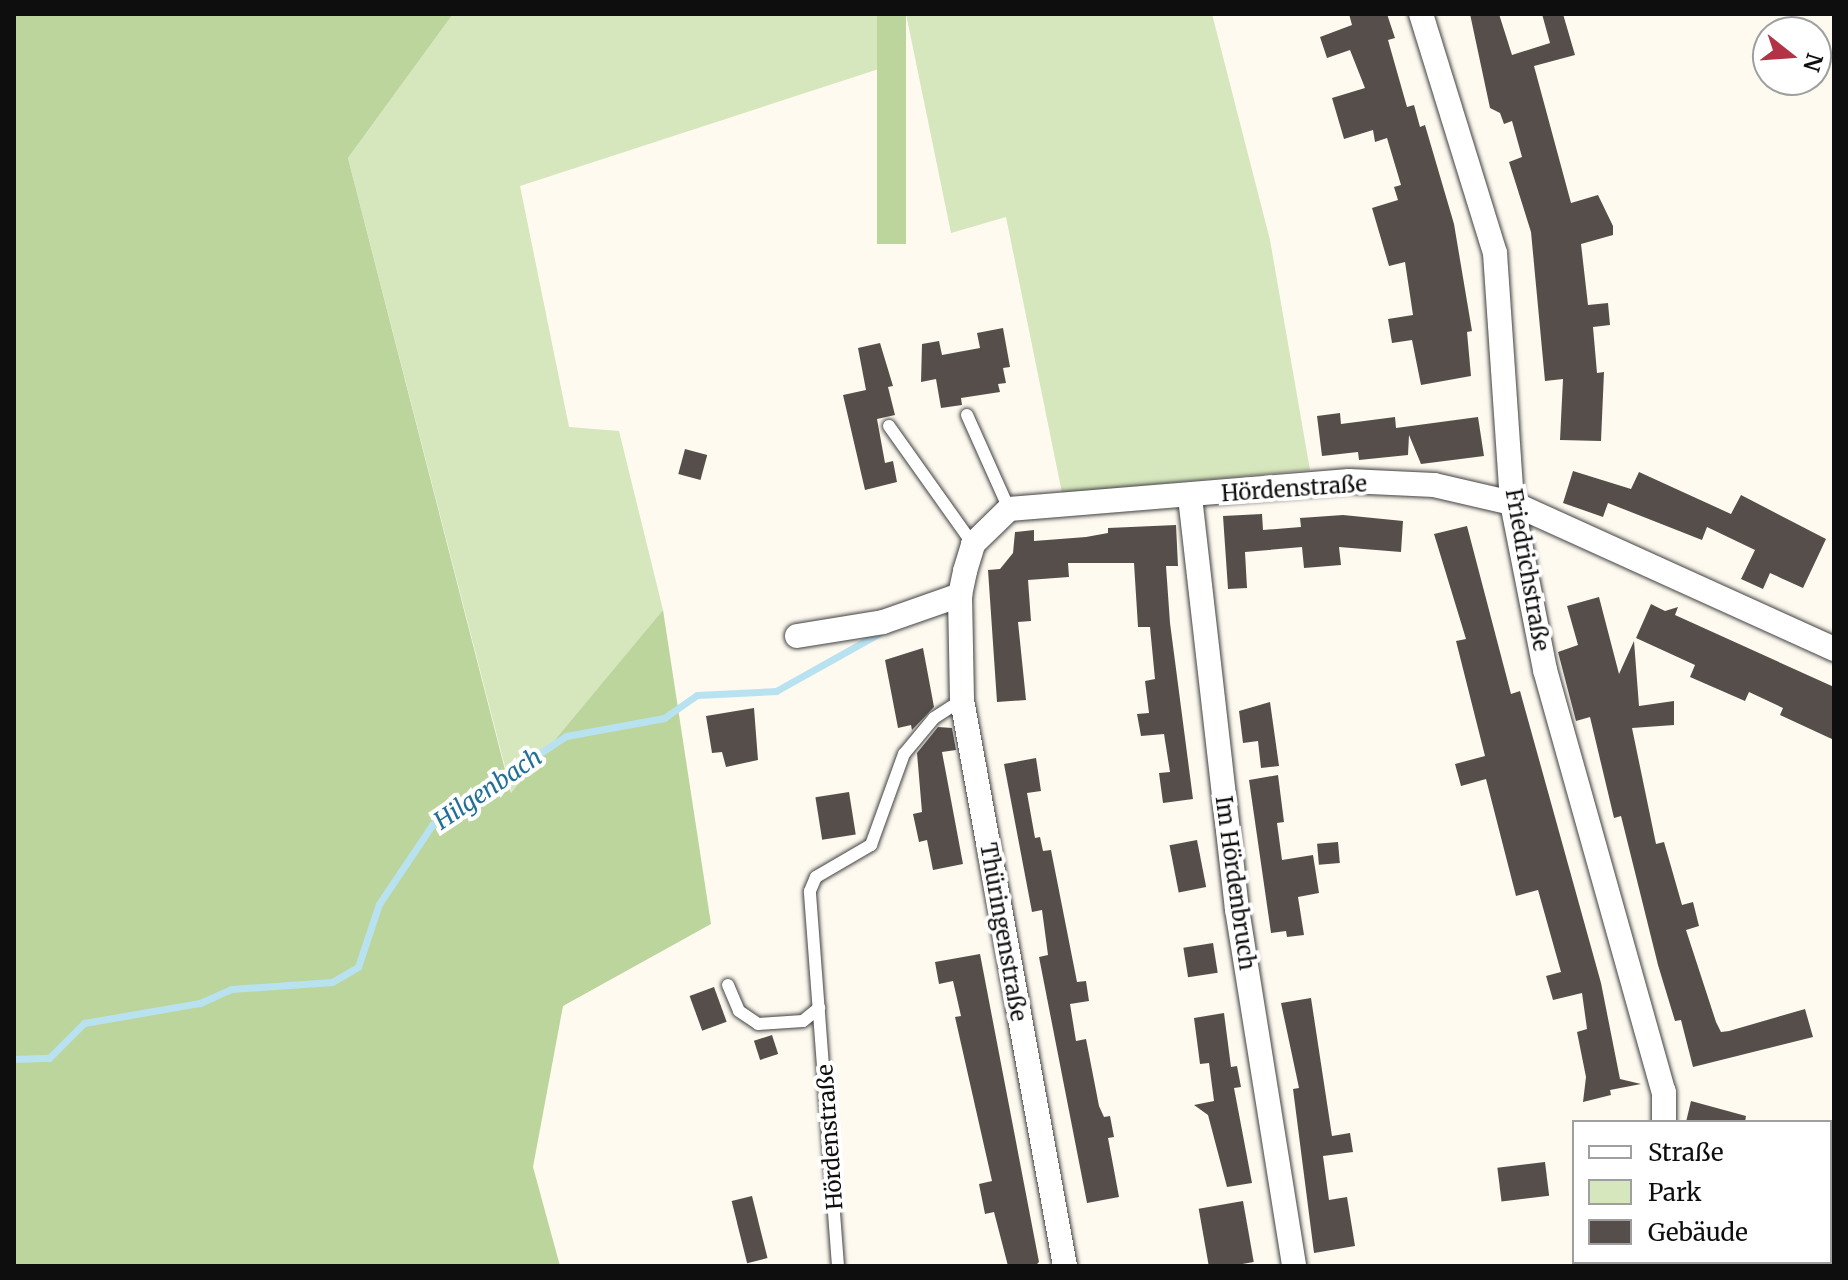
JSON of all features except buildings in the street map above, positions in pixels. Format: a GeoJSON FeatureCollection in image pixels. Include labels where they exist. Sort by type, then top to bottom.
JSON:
{"type":"FeatureCollection","features":[{"type":"Feature","properties":{"kind":"street","name":"Friedrichstraße"},"geometry":{"type":"LineString","coordinates":[[1421,14],[1495,253],[1512,503],[1545,670],[1664,1092],[1664,1120]]}},
{"type":"Feature","properties":{"kind":"street","name":"Hördenstraße"},"geometry":{"type":"LineString","coordinates":[[1009,509],[1190,497],[1349,481],[1434,485],[1512,503],[1834,649]]}},
{"type":"Feature","properties":{"kind":"street","name":"Im Hördenbruch"},"geometry":{"type":"LineString","coordinates":[[1190,497],[1237,909],[1294,1266]]}},
{"type":"Feature","properties":{"kind":"street"},"geometry":{"type":"LineString","coordinates":[[797,636],[871,625],[960,595],[973,544],[1009,509]]}},
{"type":"Feature","properties":{"kind":"street","name":"Thüringenstraße"},"geometry":{"type":"LineString","coordinates":[[960,595],[962,700],[1065,1266]]}},
{"type":"Feature","properties":{"kind":"lane"},"geometry":{"type":"LineString","coordinates":[[967,415],[1009,509]]}},
{"type":"Feature","properties":{"kind":"lane"},"geometry":{"type":"LineString","coordinates":[[889,426],[973,544]]}},
{"type":"Feature","properties":{"kind":"lane","name":"Hördenstraße"},"geometry":{"type":"LineString","coordinates":[[838,1266],[810,891],[816,877],[871,845],[904,754],[934,718],[962,700]]}},
{"type":"Feature","properties":{"kind":"lane"},"geometry":{"type":"LineString","coordinates":[[728,985],[739,1011],[758,1024],[803,1021],[819,1008]]}},
{"type":"Feature","properties":{"kind":"green space"},"geometry":{"type":"Polygon","coordinates":[[[14,14],[453,14],[348,158],[511,793],[663,610],[711,924],[563,1006],[533,1167],[560,1266],[14,1266],[14,14]]]}},
{"type":"Feature","properties":{"kind":"green space"},"geometry":{"type":"Polygon","coordinates":[[[453,14],[877,14],[888,66],[520,186],[569,427],[619,431],[663,610],[512,794],[348,158],[453,14]]]}},
{"type":"Feature","properties":{"kind":"green space"},"geometry":{"type":"Polygon","coordinates":[[[877,14],[906,14],[906,244],[877,244],[877,14]]]}},
{"type":"Feature","properties":{"kind":"green space"},"geometry":{"type":"Polygon","coordinates":[[[906,14],[1212,14],[1270,240],[1310,470],[1062,493],[1006,217],[951,233],[906,14]]]}},
{"type":"Feature","properties":{"kind":"waterway","name":"Hilgenbach"},"geometry":{"type":"LineString","coordinates":[[14,1059],[49,1058],[84,1023],[200,1003],[231,989],[332,982],[358,967],[379,904],[432,825],[566,736],[664,718],[697,695],[776,691],[878,634]]}}]}
